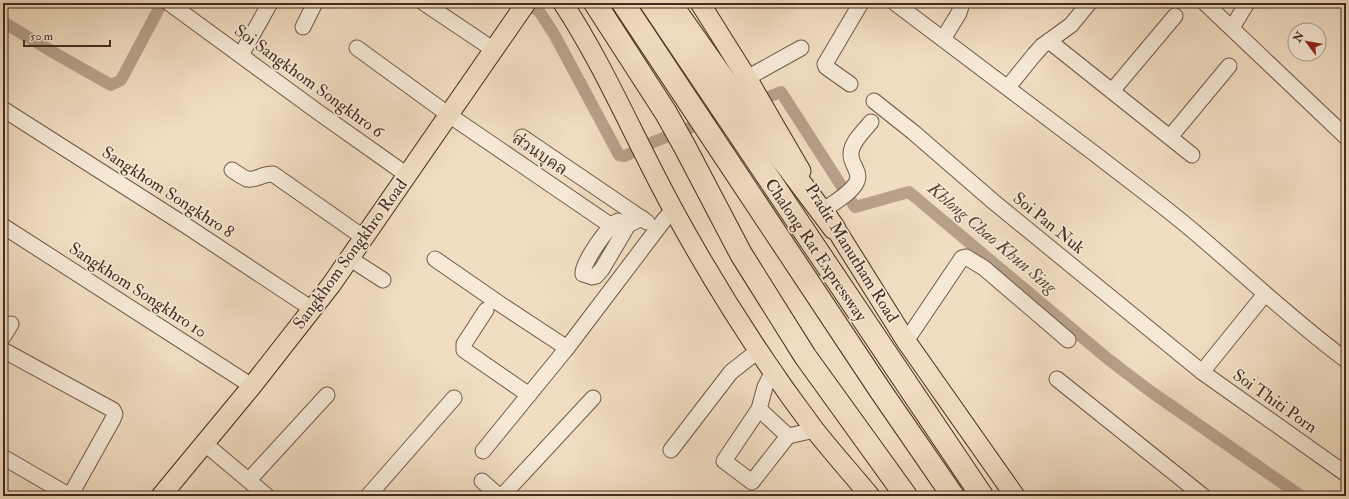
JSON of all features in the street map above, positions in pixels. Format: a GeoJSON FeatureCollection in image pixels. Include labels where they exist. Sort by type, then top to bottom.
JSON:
{"type":"FeatureCollection","features":[{"type":"Feature","properties":{"kind":"highway"},"geometry":{"type":"LineString","coordinates":[[595,3],[666,113],[740,254],[805,356],[906,496]]}},
{"type":"Feature","properties":{"kind":"highway","name":"Chalong Rat Expressway"},"geometry":{"type":"LineString","coordinates":[[623,3],[953,496]]}},
{"type":"Feature","properties":{"kind":"highway","name":"Chalong Rat Expressway"},"geometry":{"type":"LineString","coordinates":[[651,3],[982,496]]}},
{"type":"Feature","properties":{"kind":"highway"},"geometry":{"type":"LineString","coordinates":[[670,3],[754,93],[834,228]]}},
{"type":"Feature","properties":{"kind":"main road","name":"Sangkhom Songkhro Road"},"geometry":{"type":"LineString","coordinates":[[161,496],[252,386],[312,309],[526,3]]}},
{"type":"Feature","properties":{"kind":"main road"},"geometry":{"type":"LineString","coordinates":[[564,3],[610,83],[673,210],[708,269],[759,350],[815,430],[870,496]]}},
{"type":"Feature","properties":{"kind":"main road","name":"Pradit Manutham Road"},"geometry":{"type":"LineString","coordinates":[[700,3],[834,228],[906,340],[1015,496]]}},
{"type":"Feature","properties":{"kind":"street"},"geometry":{"type":"LineString","coordinates":[[241,55],[270,3]]}},
{"type":"Feature","properties":{"kind":"street"},"geometry":{"type":"LineString","coordinates":[[303,27],[315,3]]}},
{"type":"Feature","properties":{"kind":"street"},"geometry":{"type":"LineString","coordinates":[[424,3],[494,50]]}},
{"type":"Feature","properties":{"kind":"street"},"geometry":{"type":"LineString","coordinates":[[850,84],[826,67],[825,64],[862,3]]}},
{"type":"Feature","properties":{"kind":"street"},"geometry":{"type":"LineString","coordinates":[[895,3],[1008,87],[1192,230],[1320,341],[1346,360]]}},
{"type":"Feature","properties":{"kind":"street"},"geometry":{"type":"LineString","coordinates":[[943,39],[959,13],[962,3]]}},
{"type":"Feature","properties":{"kind":"street"},"geometry":{"type":"LineString","coordinates":[[1008,87],[1034,55],[1049,41],[1071,25],[1089,3]]}},
{"type":"Feature","properties":{"kind":"street"},"geometry":{"type":"LineString","coordinates":[[1205,3],[1346,137]]}},
{"type":"Feature","properties":{"kind":"street"},"geometry":{"type":"LineString","coordinates":[[1232,28],[1247,3]]}},
{"type":"Feature","properties":{"kind":"street","name":"Soi Sangkhom Songkhro 6"},"geometry":{"type":"LineString","coordinates":[[171,4],[318,112],[407,175]]}},
{"type":"Feature","properties":{"kind":"street"},"geometry":{"type":"LineString","coordinates":[[1112,91],[1175,16]]}},
{"type":"Feature","properties":{"kind":"street"},"geometry":{"type":"LineString","coordinates":[[1049,41],[1192,155]]}},
{"type":"Feature","properties":{"kind":"street","name":"ส่วนบุคล"},"geometry":{"type":"LineString","coordinates":[[357,48],[449,115],[610,225]]}},
{"type":"Feature","properties":{"kind":"street"},"geometry":{"type":"LineString","coordinates":[[754,93],[783,57],[801,48]]}},
{"type":"Feature","properties":{"kind":"street"},"geometry":{"type":"LineString","coordinates":[[1170,138],[1229,66]]}},
{"type":"Feature","properties":{"kind":"street","name":"Soi Pan Nuk"},"geometry":{"type":"LineString","coordinates":[[874,101],[913,132],[995,203],[1202,372]]}},
{"type":"Feature","properties":{"kind":"street","name":"Sangkhom Songkhro 8"},"geometry":{"type":"LineString","coordinates":[[3,109],[191,229],[312,309]]}},
{"type":"Feature","properties":{"kind":"street"},"geometry":{"type":"LineString","coordinates":[[824,210],[841,198],[853,187],[858,179],[851,155],[852,148],[871,122]]}},
{"type":"Feature","properties":{"kind":"street"},"geometry":{"type":"LineString","coordinates":[[522,137],[658,229]]}},
{"type":"Feature","properties":{"kind":"street"},"geometry":{"type":"LineString","coordinates":[[232,170],[246,179],[266,174],[273,174],[363,237]]}},
{"type":"Feature","properties":{"kind":"street"},"geometry":{"type":"LineString","coordinates":[[483,451],[567,348],[673,210]]}},
{"type":"Feature","properties":{"kind":"street"},"geometry":{"type":"LineString","coordinates":[[628,225],[618,221],[610,225],[586,263],[583,274],[587,276],[596,276],[602,269],[628,225],[642,218]]}},
{"type":"Feature","properties":{"kind":"street","name":"Sangkhom Songkhro 10"},"geometry":{"type":"LineString","coordinates":[[3,226],[252,386]]}},
{"type":"Feature","properties":{"kind":"street"},"geometry":{"type":"LineString","coordinates":[[906,340],[962,258],[966,257],[971,258],[984,268],[1068,340]]}},
{"type":"Feature","properties":{"kind":"street"},"geometry":{"type":"LineString","coordinates":[[349,258],[383,280]]}},
{"type":"Feature","properties":{"kind":"street"},"geometry":{"type":"LineString","coordinates":[[435,258],[500,304],[567,348]]}},
{"type":"Feature","properties":{"kind":"street"},"geometry":{"type":"LineString","coordinates":[[1202,372],[1265,294]]}},
{"type":"Feature","properties":{"kind":"street"},"geometry":{"type":"LineString","coordinates":[[486,310],[464,344],[464,350],[529,395]]}},
{"type":"Feature","properties":{"kind":"street"},"geometry":{"type":"LineString","coordinates":[[3,337],[11,324]]}},
{"type":"Feature","properties":{"kind":"street"},"geometry":{"type":"LineString","coordinates":[[3,350],[113,410],[115,414],[114,419],[70,496],[3,457]]}},
{"type":"Feature","properties":{"kind":"street"},"geometry":{"type":"LineString","coordinates":[[671,450],[731,372],[759,350]]}},
{"type":"Feature","properties":{"kind":"street"},"geometry":{"type":"LineString","coordinates":[[773,371],[765,387],[758,409],[724,461],[752,482],[788,436],[815,430]]}},
{"type":"Feature","properties":{"kind":"street","name":"Soi Thiti Porn"},"geometry":{"type":"LineString","coordinates":[[1202,372],[1346,474]]}},
{"type":"Feature","properties":{"kind":"street"},"geometry":{"type":"LineString","coordinates":[[1057,379],[1203,496]]}},
{"type":"Feature","properties":{"kind":"street"},"geometry":{"type":"LineString","coordinates":[[249,480],[327,395]]}},
{"type":"Feature","properties":{"kind":"street"},"geometry":{"type":"LineString","coordinates":[[368,496],[454,398]]}},
{"type":"Feature","properties":{"kind":"street"},"geometry":{"type":"LineString","coordinates":[[482,481],[500,496],[593,398]]}},
{"type":"Feature","properties":{"kind":"street"},"geometry":{"type":"LineString","coordinates":[[758,409],[788,436]]}},
{"type":"Feature","properties":{"kind":"street"},"geometry":{"type":"LineString","coordinates":[[204,443],[267,496]]}},
{"type":"Feature","properties":{"kind":"waterway","name":"Khlong Chao Khun Sing"},"geometry":{"type":"LineString","coordinates":[[3,22],[111,85],[121,80],[162,3]]}},
{"type":"Feature","properties":{"kind":"waterway","name":"Khlong Chao Khun Sing"},"geometry":{"type":"LineString","coordinates":[[524,3],[539,11],[554,34],[619,155],[625,156],[651,143],[730,112]]}},
{"type":"Feature","properties":{"kind":"waterway","name":"Khlong Chao Khun Sing"},"geometry":{"type":"LineString","coordinates":[[755,102],[781,92],[855,207],[909,192],[1108,359],[1150,391],[1301,496]]}}]}
